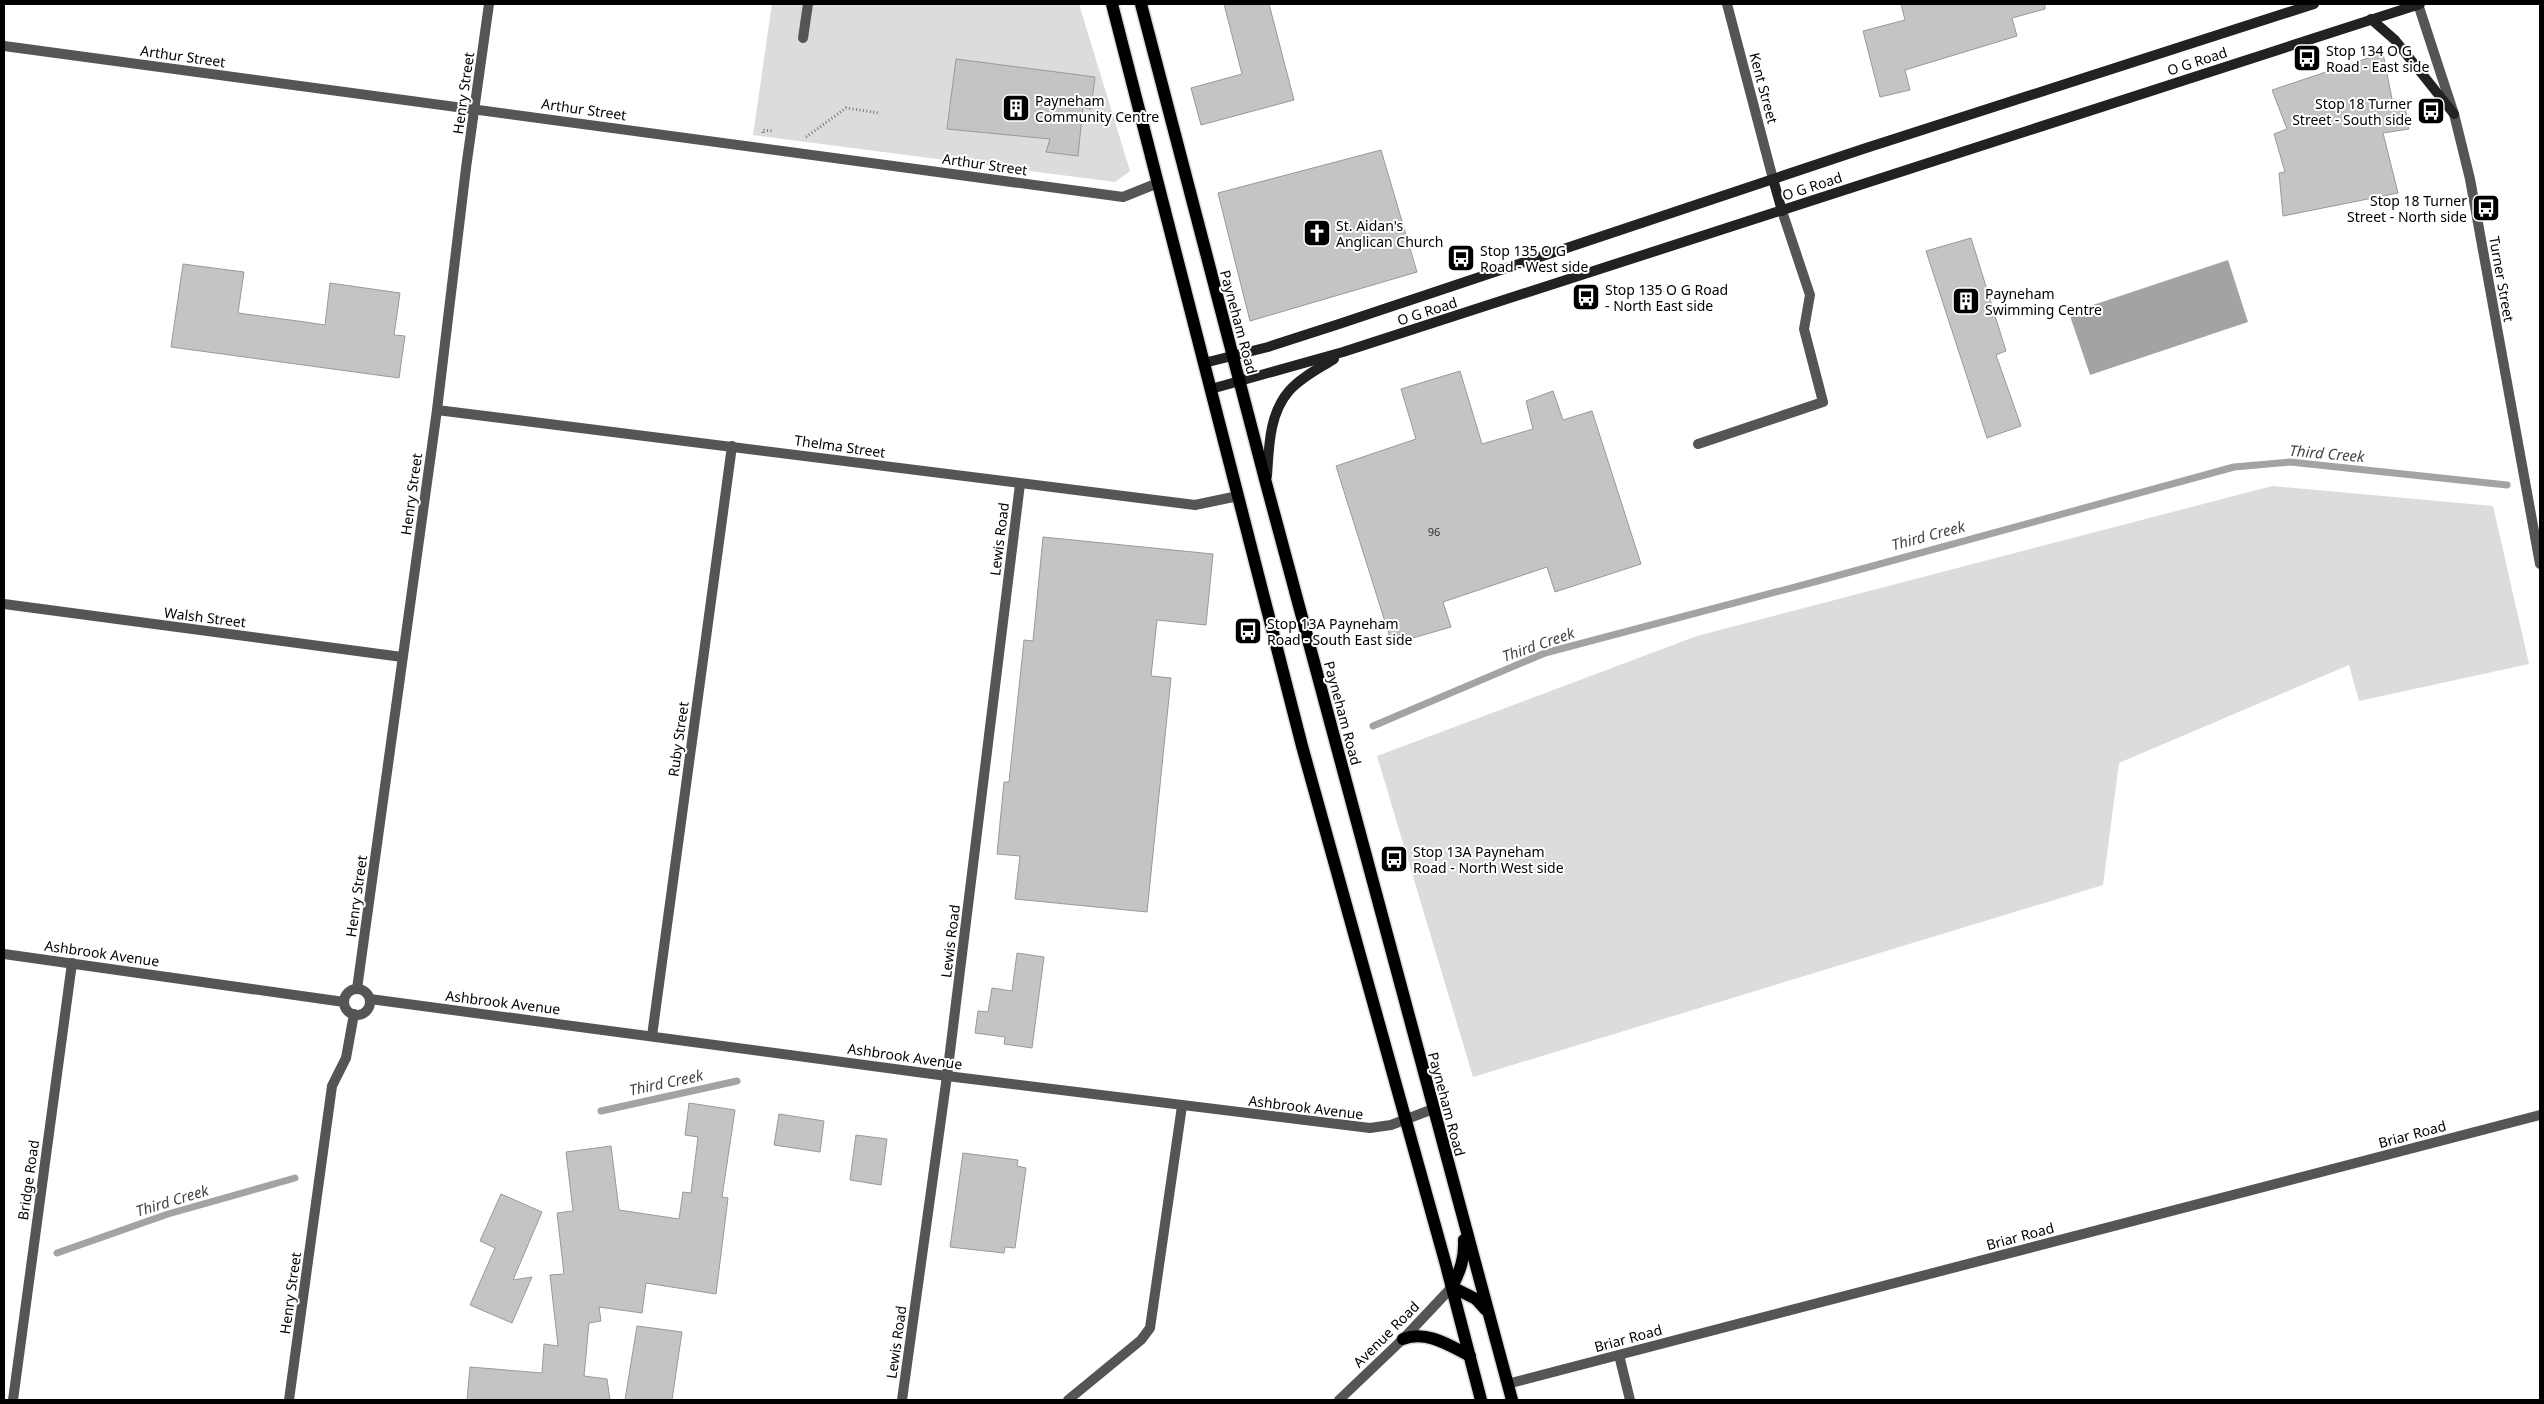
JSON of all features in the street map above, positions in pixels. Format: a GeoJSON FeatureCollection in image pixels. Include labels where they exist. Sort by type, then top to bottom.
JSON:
{"type":"FeatureCollection","features":[{"type":"Feature","properties":{"kind":"main road"},"geometry":{"type":"LineString","coordinates":[[1112,4],[1302,746],[1452,1286],[1481,1400]]}},
{"type":"Feature","properties":{"kind":"main road","name":"Payneham Road"},"geometry":{"type":"LineString","coordinates":[[1141,4],[1266,483],[1512,1400]]}},
{"type":"Feature","properties":{"kind":"main road","name":"O G Road"},"geometry":{"type":"LineString","coordinates":[[1204,363],[1339,324],[1773,179],[2314,4]]}},
{"type":"Feature","properties":{"kind":"main road","name":"O G Road"},"geometry":{"type":"LineString","coordinates":[[1211,389],[1343,352],[2419,4]]}},
{"type":"Feature","properties":{"kind":"main road"},"geometry":{"type":"LineString","coordinates":[[2371,19],[2395,40],[2454,114]]}},
{"type":"Feature","properties":{"kind":"main road"},"geometry":{"type":"LineString","coordinates":[[1773,179],[1782,210]]}},
{"type":"Feature","properties":{"kind":"main road"},"geometry":{"type":"LineString","coordinates":[[1266,483],[1270,436],[1280,404],[1296,384],[1343,352]]}},
{"type":"Feature","properties":{"kind":"main road"},"geometry":{"type":"LineString","coordinates":[[1452,1286],[1462,1265],[1465,1253],[1462,1216]]}},
{"type":"Feature","properties":{"kind":"main road"},"geometry":{"type":"LineString","coordinates":[[1452,1286],[1476,1299],[1484,1306],[1489,1316]]}},
{"type":"Feature","properties":{"kind":"main road"},"geometry":{"type":"LineString","coordinates":[[1402,1339],[1420,1336],[1436,1339],[1470,1356]]}},
{"type":"Feature","properties":{"kind":"street","name":"Henry Street"},"geometry":{"type":"LineString","coordinates":[[357,988],[437,410],[474,108],[490,4]]}},
{"type":"Feature","properties":{"kind":"street"},"geometry":{"type":"LineString","coordinates":[[803,38],[808,4]]}},
{"type":"Feature","properties":{"kind":"street","name":"Kent Street"},"geometry":{"type":"LineString","coordinates":[[1727,4],[1773,179]]}},
{"type":"Feature","properties":{"kind":"street","name":"Turner Street"},"geometry":{"type":"LineString","coordinates":[[2419,4],[2454,114],[2470,179],[2540,564]]}},
{"type":"Feature","properties":{"kind":"street","name":"Arthur Street"},"geometry":{"type":"LineString","coordinates":[[4,46],[1123,197],[1158,183]]}},
{"type":"Feature","properties":{"kind":"street"},"geometry":{"type":"LineString","coordinates":[[1698,444],[1823,402],[1804,329],[1810,295],[1782,210]]}},
{"type":"Feature","properties":{"kind":"street","name":"Thelma Street"},"geometry":{"type":"LineString","coordinates":[[437,410],[1195,505],[1238,496]]}},
{"type":"Feature","properties":{"kind":"street","name":"Ruby Street"},"geometry":{"type":"LineString","coordinates":[[652,1036],[732,446]]}},
{"type":"Feature","properties":{"kind":"street","name":"Lewis Road"},"geometry":{"type":"LineString","coordinates":[[902,1400],[947,1076],[1020,484]]}},
{"type":"Feature","properties":{"kind":"street","name":"Walsh Street"},"geometry":{"type":"LineString","coordinates":[[4,604],[402,657]]}},
{"type":"Feature","properties":{"kind":"street","name":"Ashbrook Avenue"},"geometry":{"type":"LineString","coordinates":[[4,954],[344,1002]]}},
{"type":"Feature","properties":{"kind":"street","name":"Bridge Road"},"geometry":{"type":"LineString","coordinates":[[13,1400],[72,963]]}},
{"type":"Feature","properties":{"kind":"street"},"geometry":{"type":"LineString","coordinates":[[357,988],[365,991],[370,999],[367,1010],[359,1015],[346,1009],[344,1002],[347,993],[357,988]]}},
{"type":"Feature","properties":{"kind":"street","name":"Ashbrook Avenue"},"geometry":{"type":"LineString","coordinates":[[370,999],[947,1076],[1370,1128],[1391,1125],[1433,1109]]}},
{"type":"Feature","properties":{"kind":"street","name":"Henry Street"},"geometry":{"type":"LineString","coordinates":[[289,1400],[332,1086],[346,1058],[354,1014]]}},
{"type":"Feature","properties":{"kind":"street"},"geometry":{"type":"LineString","coordinates":[[1068,1400],[1140,1340],[1150,1328],[1182,1106]]}},
{"type":"Feature","properties":{"kind":"street","name":"Briar Road"},"geometry":{"type":"LineString","coordinates":[[1507,1384],[2540,1116]]}},
{"type":"Feature","properties":{"kind":"street","name":"Avenue Road"},"geometry":{"type":"LineString","coordinates":[[1339,1400],[1402,1339],[1452,1286]]}},
{"type":"Feature","properties":{"kind":"street"},"geometry":{"type":"LineString","coordinates":[[1619,1355],[1630,1400]]}},
{"type":"Feature","properties":{"kind":"path"},"geometry":{"type":"LineString","coordinates":[[804,137],[812,135],[846,108],[880,113]]}},
{"type":"Feature","properties":{"kind":"path"},"geometry":{"type":"LineString","coordinates":[[760,147],[763,130],[780,132]]}},
{"type":"Feature","properties":{"kind":"shaded area"},"geometry":{"type":"Polygon","coordinates":[[[772,4],[1079,4],[1130,171],[1115,182],[753,135],[772,4]]]}},
{"type":"Feature","properties":{"kind":"shaded area"},"geometry":{"type":"Polygon","coordinates":[[[2228,260],[2248,322],[2090,375],[2069,313],[2228,260]]]}},
{"type":"Feature","properties":{"kind":"shaded area"},"geometry":{"type":"Polygon","coordinates":[[[2272,486],[2493,506],[2529,664],[2359,701],[2349,665],[2119,763],[2103,885],[1473,1077],[1377,756],[1697,636],[2272,486]]]}},
{"type":"Feature","properties":{"kind":"building"},"geometry":{"type":"Polygon","coordinates":[[[1224,4],[1269,4],[1294,100],[1201,125],[1191,88],[1242,74],[1224,4]]]}},
{"type":"Feature","properties":{"kind":"building"},"geometry":{"type":"Polygon","coordinates":[[[1901,4],[2045,4],[2045,9],[2012,18],[2017,36],[1905,70],[1910,90],[1880,97],[1863,31],[1905,20],[1901,4]]]}},
{"type":"Feature","properties":{"kind":"building"},"geometry":{"type":"Polygon","coordinates":[[[2383,53],[2393,104],[2404,102],[2409,129],[2383,133],[2398,193],[2283,216],[2279,173],[2285,172],[2274,134],[2287,129],[2272,90],[2383,53]]]}},
{"type":"Feature","properties":{"kind":"building","name":"Payneham Community Centre"},"geometry":{"type":"Polygon","coordinates":[[[956,59],[1095,77],[1091,109],[1083,107],[1078,156],[1046,152],[1050,139],[947,129],[956,59]]]}},
{"type":"Feature","properties":{"kind":"building","name":"St. Aidan's Anglican Church"},"geometry":{"type":"Polygon","coordinates":[[[1381,150],[1417,272],[1250,321],[1218,193],[1381,150]]]}},
{"type":"Feature","properties":{"kind":"building","name":"Payneham Swimming Centre"},"geometry":{"type":"Polygon","coordinates":[[[1971,238],[2006,351],[1996,355],[2021,426],[1987,438],[1926,251],[1971,238]]]}},
{"type":"Feature","properties":{"kind":"building"},"geometry":{"type":"Polygon","coordinates":[[[183,264],[244,272],[238,313],[325,325],[330,283],[400,293],[394,335],[405,336],[399,378],[171,347],[183,264]]]}},
{"type":"Feature","properties":{"kind":"building"},"geometry":{"type":"Polygon","coordinates":[[[1460,371],[1482,444],[1533,429],[1526,401],[1553,391],[1563,420],[1592,411],[1641,564],[1555,592],[1547,567],[1443,602],[1451,627],[1392,644],[1336,466],[1416,439],[1401,389],[1460,371]]]}},
{"type":"Feature","properties":{"kind":"building"},"geometry":{"type":"Polygon","coordinates":[[[1043,537],[1213,554],[1206,625],[1157,620],[1151,676],[1171,678],[1147,912],[1015,899],[1020,856],[997,854],[1004,782],[1009,782],[1024,640],[1033,641],[1043,537]]]}},
{"type":"Feature","properties":{"kind":"building"},"geometry":{"type":"Polygon","coordinates":[[[1017,953],[1044,957],[1032,1048],[1004,1044],[1005,1037],[975,1033],[978,1011],[988,1012],[992,988],[1012,991],[1017,953]]]}},
{"type":"Feature","properties":{"kind":"building"},"geometry":{"type":"Polygon","coordinates":[[[689,1103],[735,1110],[722,1197],[728,1198],[716,1294],[646,1283],[642,1313],[599,1307],[601,1321],[589,1323],[584,1376],[607,1379],[610,1400],[467,1400],[470,1367],[542,1373],[544,1344],[558,1346],[550,1275],[564,1274],[557,1213],[573,1211],[566,1152],[611,1146],[619,1210],[679,1219],[683,1192],[691,1193],[698,1137],[685,1135],[689,1103]]]}},
{"type":"Feature","properties":{"kind":"building"},"geometry":{"type":"Polygon","coordinates":[[[779,1114],[824,1121],[820,1152],[774,1145],[779,1114]]]}},
{"type":"Feature","properties":{"kind":"building"},"geometry":{"type":"Polygon","coordinates":[[[856,1135],[887,1139],[881,1185],[850,1180],[856,1135]]]}},
{"type":"Feature","properties":{"kind":"building"},"geometry":{"type":"Polygon","coordinates":[[[963,1153],[1018,1160],[1017,1166],[1026,1168],[1015,1248],[1005,1247],[1004,1253],[950,1247],[963,1153]]]}},
{"type":"Feature","properties":{"kind":"building"},"geometry":{"type":"Polygon","coordinates":[[[501,1194],[542,1212],[513,1280],[532,1277],[512,1323],[470,1305],[495,1248],[480,1241],[501,1194]]]}},
{"type":"Feature","properties":{"kind":"building"},"geometry":{"type":"Polygon","coordinates":[[[637,1326],[682,1332],[672,1400],[625,1400],[637,1326]]]}},
{"type":"Feature","properties":{"kind":"waterway","name":"Third Creek"},"geometry":{"type":"LineString","coordinates":[[1373,726],[1545,653],[1814,582],[2234,467],[2290,462],[2507,485]]}},
{"type":"Feature","properties":{"kind":"waterway","name":"Third Creek"},"geometry":{"type":"LineString","coordinates":[[601,1111],[737,1081]]}},
{"type":"Feature","properties":{"kind":"waterway","name":"Third Creek"},"geometry":{"type":"LineString","coordinates":[[57,1253],[168,1214],[295,1178]]}},
{"type":"Feature","properties":{"kind":"place","name":"Stop 134 O G Road - East side"},"geometry":{"type":"Point","coordinates":[2307,58]}},
{"type":"Feature","properties":{"kind":"place","name":"Payneham Community Centre"},"geometry":{"type":"Point","coordinates":[1016,108]}},
{"type":"Feature","properties":{"kind":"place","name":"Stop 18 Turner Street - South side"},"geometry":{"type":"Point","coordinates":[2431,111]}},
{"type":"Feature","properties":{"kind":"place","name":"Stop 18 Turner Street - North side"},"geometry":{"type":"Point","coordinates":[2486,208]}},
{"type":"Feature","properties":{"kind":"place","name":"St. Aidan's Anglican Church"},"geometry":{"type":"Point","coordinates":[1317,233]}},
{"type":"Feature","properties":{"kind":"place","name":"Stop 135 O G Road - West side"},"geometry":{"type":"Point","coordinates":[1461,258]}},
{"type":"Feature","properties":{"kind":"place","name":"Stop 135 O G Road - North East side"},"geometry":{"type":"Point","coordinates":[1586,297]}},
{"type":"Feature","properties":{"kind":"place","name":"Payneham Swimming Centre"},"geometry":{"type":"Point","coordinates":[1966,301]}},
{"type":"Feature","properties":{"kind":"place","name":"Stop 13A Payneham Road - South East side"},"geometry":{"type":"Point","coordinates":[1248,631]}},
{"type":"Feature","properties":{"kind":"place","name":"Stop 13A Payneham Road - North West side"},"geometry":{"type":"Point","coordinates":[1394,859]}}]}
